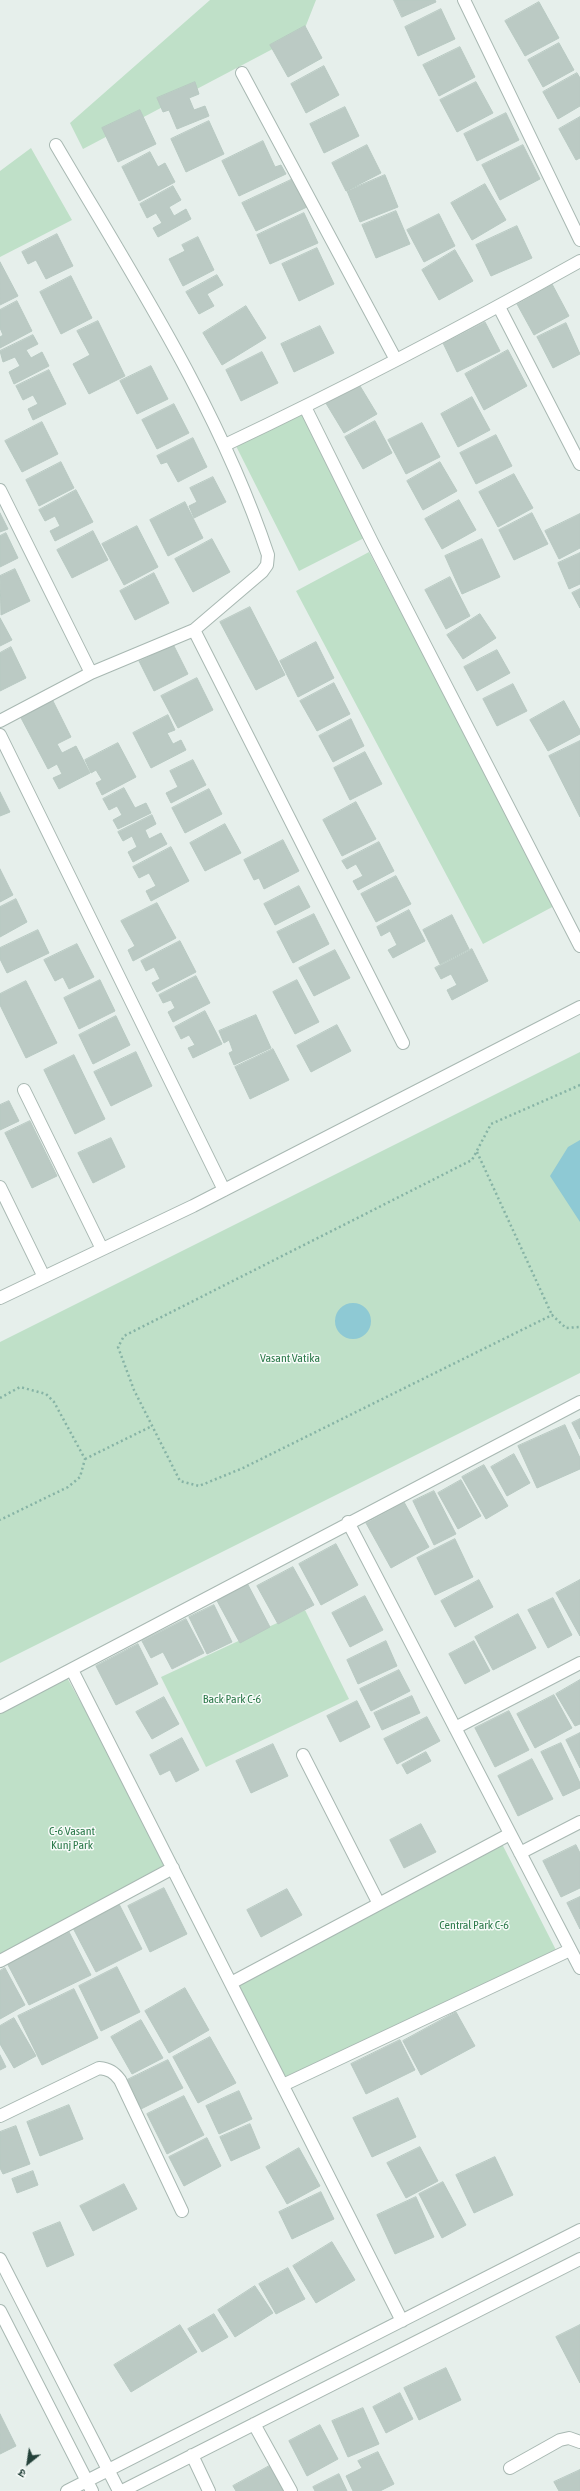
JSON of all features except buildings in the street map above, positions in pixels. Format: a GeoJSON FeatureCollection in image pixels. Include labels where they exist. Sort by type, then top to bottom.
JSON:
{"type":"FeatureCollection","features":[{"type":"Feature","properties":{"kind":"street"},"geometry":{"type":"LineString","coordinates":[[464,0],[580,240]]}},
{"type":"Feature","properties":{"kind":"street"},"geometry":{"type":"LineString","coordinates":[[242,73],[396,360]]}},
{"type":"Feature","properties":{"kind":"street"},"geometry":{"type":"LineString","coordinates":[[0,721],[91,673],[194,630],[256,578],[267,565],[268,555],[225,445],[176,349],[56,145]]}},
{"type":"Feature","properties":{"kind":"street"},"geometry":{"type":"LineString","coordinates":[[225,445],[306,407],[499,307],[580,261]]}},
{"type":"Feature","properties":{"kind":"street"},"geometry":{"type":"LineString","coordinates":[[499,307],[580,464]]}},
{"type":"Feature","properties":{"kind":"street"},"geometry":{"type":"LineString","coordinates":[[306,407],[372,542],[580,946]]}},
{"type":"Feature","properties":{"kind":"street"},"geometry":{"type":"LineString","coordinates":[[0,490],[91,673]]}},
{"type":"Feature","properties":{"kind":"street"},"geometry":{"type":"LineString","coordinates":[[194,630],[403,1043]]}},
{"type":"Feature","properties":{"kind":"street"},"geometry":{"type":"LineString","coordinates":[[0,735],[224,1190]]}},
{"type":"Feature","properties":{"kind":"street"},"geometry":{"type":"LineString","coordinates":[[0,1298],[224,1190],[580,1007]]}},
{"type":"Feature","properties":{"kind":"street"},"geometry":{"type":"LineString","coordinates":[[24,1090],[102,1249]]}},
{"type":"Feature","properties":{"kind":"street"},"geometry":{"type":"LineString","coordinates":[[0,1188],[44,1277]]}},
{"type":"Feature","properties":{"kind":"street"},"geometry":{"type":"LineString","coordinates":[[0,1707],[348,1522],[580,1402]]}},
{"type":"Feature","properties":{"kind":"street"},"geometry":{"type":"LineString","coordinates":[[348,1522],[580,1968]]}},
{"type":"Feature","properties":{"kind":"street"},"geometry":{"type":"LineString","coordinates":[[455,1728],[580,1663]]}},
{"type":"Feature","properties":{"kind":"street"},"geometry":{"type":"LineString","coordinates":[[72,1670],[402,2321]]}},
{"type":"Feature","properties":{"kind":"street"},"geometry":{"type":"LineString","coordinates":[[303,1755],[379,1904]]}},
{"type":"Feature","properties":{"kind":"street"},"geometry":{"type":"LineString","coordinates":[[520,1853],[580,1822]]}},
{"type":"Feature","properties":{"kind":"street"},"geometry":{"type":"LineString","coordinates":[[231,1983],[510,1834]]}},
{"type":"Feature","properties":{"kind":"street"},"geometry":{"type":"LineString","coordinates":[[0,1961],[173,1868]]}},
{"type":"Feature","properties":{"kind":"street"},"geometry":{"type":"LineString","coordinates":[[283,2085],[570,1950]]}},
{"type":"Feature","properties":{"kind":"street"},"geometry":{"type":"LineString","coordinates":[[0,2116],[99,2068],[106,2068],[114,2073],[120,2080],[182,2211]]}},
{"type":"Feature","properties":{"kind":"street"},"geometry":{"type":"LineString","coordinates":[[67,2491],[90,2486],[108,2470],[580,2230]]}},
{"type":"Feature","properties":{"kind":"street"},"geometry":{"type":"LineString","coordinates":[[0,2259],[119,2491]]}},
{"type":"Feature","properties":{"kind":"street"},"geometry":{"type":"LineString","coordinates":[[122,2491],[580,2259]]}},
{"type":"Feature","properties":{"kind":"street"},"geometry":{"type":"LineString","coordinates":[[0,2311],[90,2486]]}},
{"type":"Feature","properties":{"kind":"street"},"geometry":{"type":"LineString","coordinates":[[254,2424],[292,2491]]}},
{"type":"Feature","properties":{"kind":"street"},"geometry":{"type":"LineString","coordinates":[[510,2468],[560,2440],[569,2438],[580,2442]]}},
{"type":"Feature","properties":{"kind":"street"},"geometry":{"type":"LineString","coordinates":[[192,2456],[209,2491]]}},
{"type":"Feature","properties":{"kind":"path"},"geometry":{"type":"LineString","coordinates":[[552,1315],[243,1468],[199,1486],[180,1481],[152,1426],[120,1357],[118,1347],[124,1336],[472,1160],[491,1124],[580,1085]]}},
{"type":"Feature","properties":{"kind":"path"},"geometry":{"type":"LineString","coordinates":[[476,1152],[552,1315],[566,1328],[580,1327]]}},
{"type":"Feature","properties":{"kind":"path"},"geometry":{"type":"LineString","coordinates":[[0,1398],[20,1387],[46,1394],[54,1402],[85,1459],[80,1477],[68,1487],[0,1520]]}},
{"type":"Feature","properties":{"kind":"path"},"geometry":{"type":"LineString","coordinates":[[85,1459],[152,1426]]}},
{"type":"Feature","properties":{"kind":"green space"},"geometry":{"type":"Polygon","coordinates":[[[210,0],[316,0],[303,33],[83,149],[70,123],[210,0]]]}},
{"type":"Feature","properties":{"kind":"green space"},"geometry":{"type":"Polygon","coordinates":[[[31,148],[72,220],[0,257],[0,171],[31,148]]]}},
{"type":"Feature","properties":{"kind":"green space"},"geometry":{"type":"Polygon","coordinates":[[[303,412],[366,537],[299,571],[236,446],[303,412]]]}},
{"type":"Feature","properties":{"kind":"green space"},"geometry":{"type":"Polygon","coordinates":[[[369,552],[556,905],[483,944],[296,591],[369,552]]]}},
{"type":"Feature","properties":{"kind":"green space","name":"Vasant Vatika"},"geometry":{"type":"Polygon","coordinates":[[[580,1052],[580,1373],[0,1663],[0,1342],[580,1052]]]}},
{"type":"Feature","properties":{"kind":"green space","name":"Back Park C-6"},"geometry":{"type":"Polygon","coordinates":[[[305,1610],[349,1699],[206,1767],[161,1677],[305,1610]]]}},
{"type":"Feature","properties":{"kind":"green space","name":"C-6 Vasant Kunj Park"},"geometry":{"type":"Polygon","coordinates":[[[65,1674],[173,1868],[0,1961],[0,1707],[65,1674]]]}},
{"type":"Feature","properties":{"kind":"green space","name":"Central Park C-6"},"geometry":{"type":"Polygon","coordinates":[[[501,1842],[557,1952],[283,2085],[231,1983],[501,1842]]]}},
{"type":"Feature","properties":{"kind":"water"},"geometry":{"type":"Polygon","coordinates":[[[580,1140],[580,1222],[550,1176],[568,1147],[580,1140]]]}},
{"type":"Feature","properties":{"kind":"water"},"geometry":{"type":"Polygon","coordinates":[[[353,1303],[366,1308],[371,1321],[366,1334],[353,1339],[340,1334],[335,1321],[340,1308],[353,1303]]]}}]}
